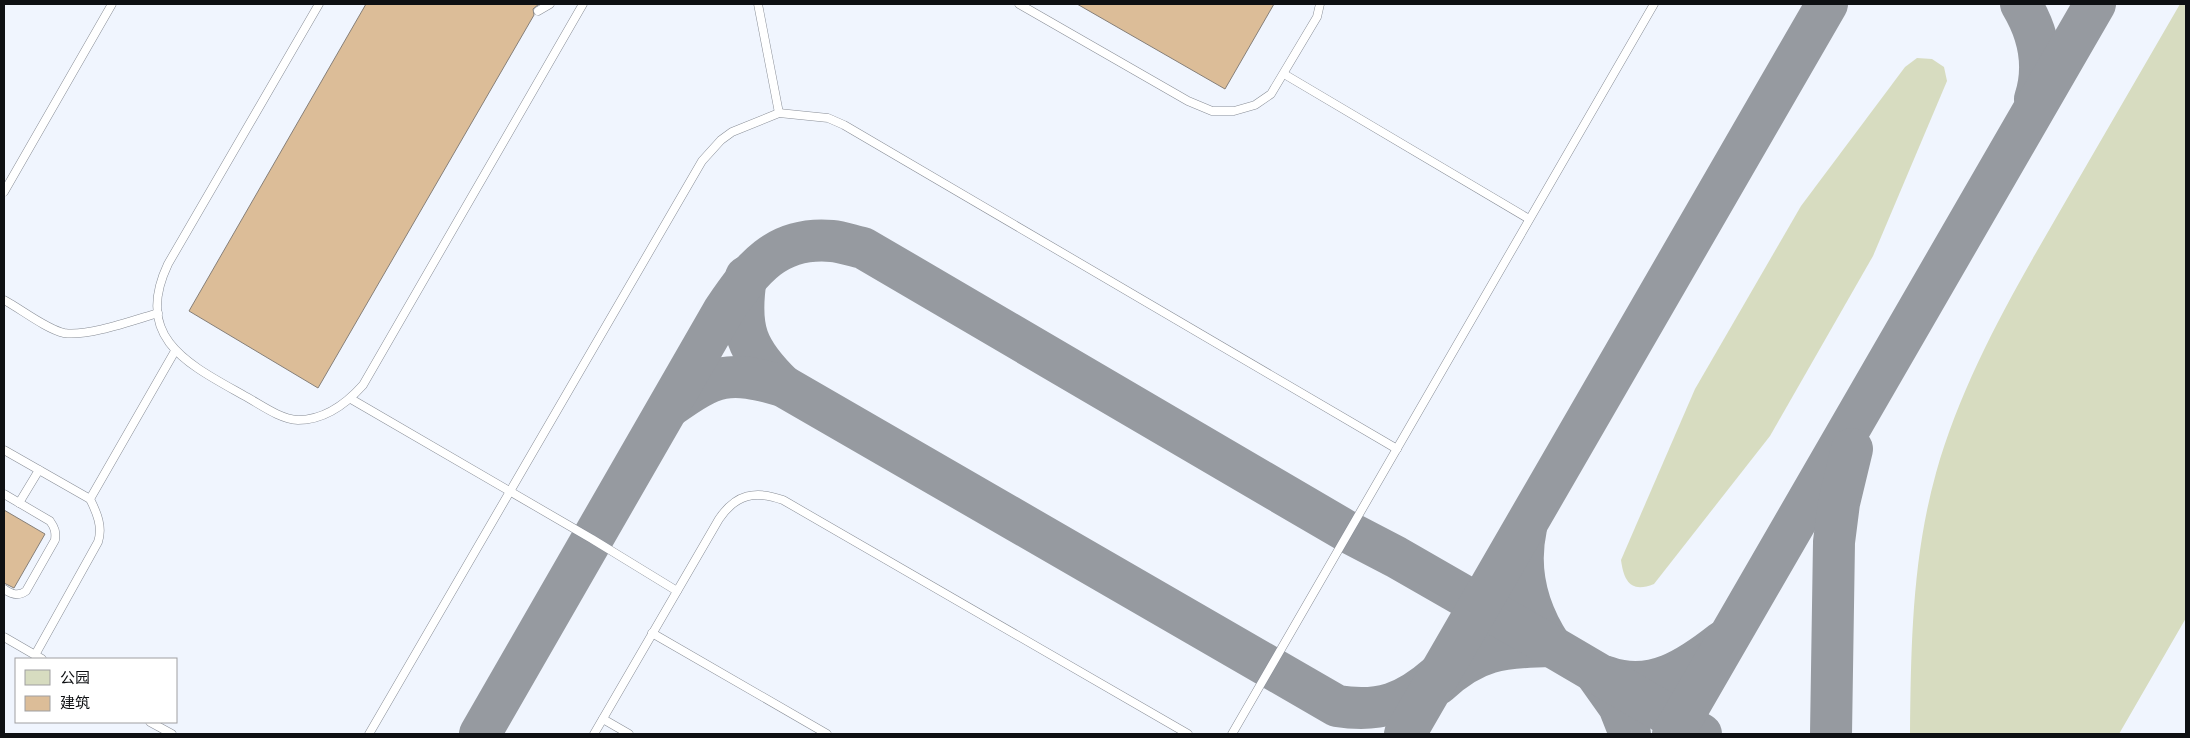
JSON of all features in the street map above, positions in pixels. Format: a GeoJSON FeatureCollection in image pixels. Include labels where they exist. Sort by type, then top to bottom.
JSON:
{"type":"FeatureCollection","features":[{"type":"Feature","properties":{"kind":"lane"},"geometry":{"type":"LineString","coordinates":[[4,192],[112,4]]}},
{"type":"Feature","properties":{"kind":"lane"},"geometry":{"type":"LineString","coordinates":[[319,4],[168,264],[160,280],[157,294],[158,314],[162,329],[175,351],[197,369],[280,415],[297,420],[314,418],[332,412],[351,399],[375,367],[583,4]]}},
{"type":"Feature","properties":{"kind":"lane"},"geometry":{"type":"LineString","coordinates":[[538,11],[550,4]]}},
{"type":"Feature","properties":{"kind":"lane"},"geometry":{"type":"LineString","coordinates":[[758,4],[779,113]]}},
{"type":"Feature","properties":{"kind":"lane"},"geometry":{"type":"LineString","coordinates":[[1019,4],[1188,101],[1212,111],[1234,111],[1255,105],[1271,94],[1317,17],[1320,4]]}},
{"type":"Feature","properties":{"kind":"lane"},"geometry":{"type":"LineString","coordinates":[[1232,734],[1654,4]]}},
{"type":"Feature","properties":{"kind":"lane"},"geometry":{"type":"LineString","coordinates":[[1284,74],[1530,219]]}},
{"type":"Feature","properties":{"kind":"lane"},"geometry":{"type":"LineString","coordinates":[[369,734],[702,161],[721,140],[732,132],[779,113],[828,118],[844,124],[1397,449]]}},
{"type":"Feature","properties":{"kind":"lane"},"geometry":{"type":"LineString","coordinates":[[4,300],[56,330],[71,333],[88,332],[158,314]]}},
{"type":"Feature","properties":{"kind":"lane"},"geometry":{"type":"LineString","coordinates":[[90,499],[175,351]]}},
{"type":"Feature","properties":{"kind":"lane"},"geometry":{"type":"LineString","coordinates":[[351,399],[592,539],[677,591]]}},
{"type":"Feature","properties":{"kind":"lane"},"geometry":{"type":"LineString","coordinates":[[4,450],[90,499],[100,525],[101,534],[38,657],[4,637]]}},
{"type":"Feature","properties":{"kind":"lane"},"geometry":{"type":"LineString","coordinates":[[20,503],[39,470]]}},
{"type":"Feature","properties":{"kind":"lane"},"geometry":{"type":"LineString","coordinates":[[4,494],[50,521],[55,528],[55,540],[26,590],[22,594],[16,595],[4,589]]}},
{"type":"Feature","properties":{"kind":"lane"},"geometry":{"type":"LineString","coordinates":[[594,734],[725,510],[743,497],[757,494],[769,495],[797,507],[1188,734]]}},
{"type":"Feature","properties":{"kind":"lane"},"geometry":{"type":"LineString","coordinates":[[652,633],[827,734]]}},
{"type":"Feature","properties":{"kind":"lane"},"geometry":{"type":"LineString","coordinates":[[603,719],[629,734]]}},
{"type":"Feature","properties":{"kind":"lane"},"geometry":{"type":"LineString","coordinates":[[152,723],[172,734]]}},
{"type":"Feature","properties":{"kind":"green space"},"geometry":{"type":"Polygon","coordinates":[[[2180,4],[2186,4],[2186,618],[2119,734],[1910,734],[1912,635],[1917,570],[1928,505],[1947,438],[1974,371],[2007,306],[2180,4]]]}},
{"type":"Feature","properties":{"kind":"green space"},"geometry":{"type":"Polygon","coordinates":[[[1917,58],[1932,59],[1944,67],[1947,81],[1873,256],[1770,436],[1654,584],[1640,587],[1630,584],[1624,574],[1621,560],[1695,389],[1801,206],[1905,67],[1917,58]]]}},
{"type":"Feature","properties":{"kind":"building"},"geometry":{"type":"Polygon","coordinates":[[[366,4],[539,4],[533,9],[534,15],[318,388],[189,311],[366,4]]]}},
{"type":"Feature","properties":{"kind":"building"},"geometry":{"type":"Polygon","coordinates":[[[1077,4],[1274,4],[1225,89],[1077,4]]]}},
{"type":"Feature","properties":{"kind":"building"},"geometry":{"type":"Polygon","coordinates":[[[4,510],[45,534],[14,588],[4,583],[4,510]]]}},
{"type":"Feature","properties":{"kind":"taxiway"},"geometry":{"type":"LineString","coordinates":[[1405,734],[1827,4]]}},
{"type":"Feature","properties":{"kind":"taxiway"},"geometry":{"type":"LineString","coordinates":[[2021,4],[2032,27],[2039,50],[2040,74],[2035,99]]}},
{"type":"Feature","properties":{"kind":"taxiway"},"geometry":{"type":"LineString","coordinates":[[1673,734],[2095,4]]}},
{"type":"Feature","properties":{"kind":"taxiway"},"geometry":{"type":"LineString","coordinates":[[480,734],[724,310],[745,281],[768,258],[795,244],[812,241],[832,241],[863,248],[1348,532],[1396,557],[1701,734]]}},
{"type":"Feature","properties":{"kind":"taxiway"},"geometry":{"type":"LineString","coordinates":[[746,277],[743,311],[744,325],[748,338],[760,361],[783,386]]}},
{"type":"Feature","properties":{"kind":"taxiway"},"geometry":{"type":"LineString","coordinates":[[669,407],[698,388],[723,378],[748,378],[783,386],[1337,706],[1366,708],[1392,704],[1415,693],[1438,675]]}},
{"type":"Feature","properties":{"kind":"taxiway"},"geometry":{"type":"LineString","coordinates":[[1831,734],[1834,542],[1839,503],[1852,449]]}},
{"type":"Feature","properties":{"kind":"taxiway"},"geometry":{"type":"LineString","coordinates":[[1526,528],[1523,559],[1526,590],[1536,619],[1551,646]]}},
{"type":"Feature","properties":{"kind":"taxiway"},"geometry":{"type":"LineString","coordinates":[[1607,677],[1639,682],[1654,680],[1683,669],[1722,642]]}},
{"type":"Feature","properties":{"kind":"taxiway"},"geometry":{"type":"LineString","coordinates":[[1438,684],[1464,663],[1490,652],[1518,647],[1551,646]]}},
{"type":"Feature","properties":{"kind":"taxiway"},"geometry":{"type":"LineString","coordinates":[[1597,675],[1619,706],[1630,734]]}}]}
